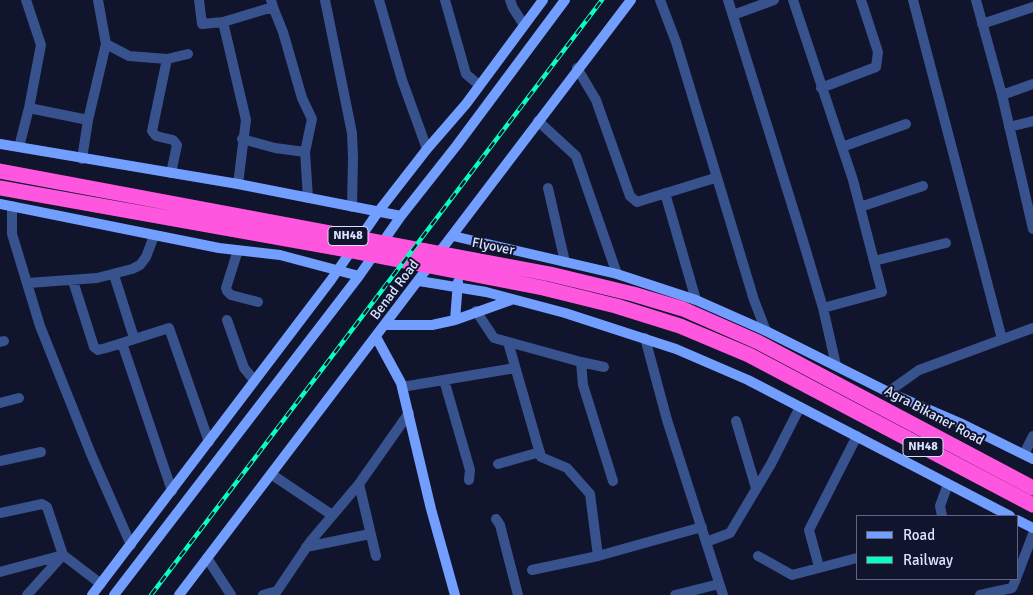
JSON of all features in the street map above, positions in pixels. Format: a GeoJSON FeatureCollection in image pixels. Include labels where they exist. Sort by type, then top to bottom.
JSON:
{"type":"FeatureCollection","features":[{"type":"Feature","properties":{"kind":"highway","name":"Flyover"},"geometry":{"type":"LineString","coordinates":[[0,171],[597,284],[683,309],[758,342],[820,374]]}},
{"type":"Feature","properties":{"kind":"highway","name":"NH48"},"geometry":{"type":"LineString","coordinates":[[0,188],[348,250],[579,295],[696,332],[813,388],[1033,505]]}},
{"type":"Feature","properties":{"kind":"highway","name":"Agra Bikaner Road"},"geometry":{"type":"LineString","coordinates":[[820,374],[1033,488]]}},
{"type":"Feature","properties":{"kind":"main road"},"geometry":{"type":"LineString","coordinates":[[92,595],[209,442],[338,269],[378,212],[544,0]]}},
{"type":"Feature","properties":{"kind":"main road"},"geometry":{"type":"LineString","coordinates":[[114,595],[359,276],[401,216],[457,145],[565,0]]}},
{"type":"Feature","properties":{"kind":"main road","name":"Benad Road"},"geometry":{"type":"LineString","coordinates":[[179,595],[420,281],[577,68],[631,0]]}},
{"type":"Feature","properties":{"kind":"main road"},"geometry":{"type":"LineString","coordinates":[[0,144],[238,184],[401,216]]}},
{"type":"Feature","properties":{"kind":"main road"},"geometry":{"type":"LineString","coordinates":[[0,204],[154,236],[280,255],[359,276]]}},
{"type":"Feature","properties":{"kind":"main road"},"geometry":{"type":"LineString","coordinates":[[455,320],[459,288],[453,236],[617,274],[696,300],[766,331],[888,392],[960,422],[1028,457]]}},
{"type":"Feature","properties":{"kind":"main road"},"geometry":{"type":"LineString","coordinates":[[420,281],[459,288],[565,313],[644,338],[748,380],[1008,515]]}},
{"type":"Feature","properties":{"kind":"main road"},"geometry":{"type":"LineString","coordinates":[[386,325],[432,325],[455,320],[511,300]]}},
{"type":"Feature","properties":{"kind":"main road"},"geometry":{"type":"LineString","coordinates":[[376,338],[402,387],[431,509],[455,595]]}},
{"type":"Feature","properties":{"kind":"main road"},"geometry":{"type":"LineString","coordinates":[[1018,520],[1033,528]]}},
{"type":"Feature","properties":{"kind":"street"},"geometry":{"type":"LineString","coordinates":[[19,147],[29,108],[41,45],[26,0]]}},
{"type":"Feature","properties":{"kind":"street"},"geometry":{"type":"LineString","coordinates":[[82,159],[88,120],[106,44],[100,0]]}},
{"type":"Feature","properties":{"kind":"street"},"geometry":{"type":"LineString","coordinates":[[198,0],[202,24],[223,22],[272,4],[283,32],[299,90],[312,119],[305,152],[308,198]]}},
{"type":"Feature","properties":{"kind":"street"},"geometry":{"type":"LineString","coordinates":[[324,0],[344,105],[352,132],[352,207]]}},
{"type":"Feature","properties":{"kind":"street"},"geometry":{"type":"LineString","coordinates":[[379,0],[402,80],[427,148]]}},
{"type":"Feature","properties":{"kind":"street"},"geometry":{"type":"LineString","coordinates":[[445,0],[466,74],[479,85]]}},
{"type":"Feature","properties":{"kind":"street"},"geometry":{"type":"LineString","coordinates":[[510,0],[512,8],[524,25]]}},
{"type":"Feature","properties":{"kind":"street"},"geometry":{"type":"LineString","coordinates":[[660,0],[676,42],[715,178],[754,300],[766,331]]}},
{"type":"Feature","properties":{"kind":"street"},"geometry":{"type":"LineString","coordinates":[[728,0],[823,308],[836,366]]}},
{"type":"Feature","properties":{"kind":"street"},"geometry":{"type":"LineString","coordinates":[[733,15],[774,0]]}},
{"type":"Feature","properties":{"kind":"street"},"geometry":{"type":"LineString","coordinates":[[793,0],[842,147],[882,292],[823,308]]}},
{"type":"Feature","properties":{"kind":"street"},"geometry":{"type":"LineString","coordinates":[[821,88],[876,67],[878,52],[861,0]]}},
{"type":"Feature","properties":{"kind":"street"},"geometry":{"type":"LineString","coordinates":[[913,0],[1002,339]]}},
{"type":"Feature","properties":{"kind":"street"},"geometry":{"type":"LineString","coordinates":[[976,0],[1002,95],[1033,229]]}},
{"type":"Feature","properties":{"kind":"street"},"geometry":{"type":"LineString","coordinates":[[982,24],[1033,7]]}},
{"type":"Feature","properties":{"kind":"street"},"geometry":{"type":"LineString","coordinates":[[223,22],[246,120],[242,139],[238,184]]}},
{"type":"Feature","properties":{"kind":"street"},"geometry":{"type":"LineString","coordinates":[[106,44],[129,56],[166,59],[188,54]]}},
{"type":"Feature","properties":{"kind":"street"},"geometry":{"type":"LineString","coordinates":[[166,59],[152,131],[156,136],[173,140],[177,145],[172,173]]}},
{"type":"Feature","properties":{"kind":"street"},"geometry":{"type":"LineString","coordinates":[[577,68],[596,100],[630,196],[637,202],[715,178]]}},
{"type":"Feature","properties":{"kind":"street"},"geometry":{"type":"LineString","coordinates":[[1002,95],[1033,84]]}},
{"type":"Feature","properties":{"kind":"street"},"geometry":{"type":"LineString","coordinates":[[29,108],[88,120]]}},
{"type":"Feature","properties":{"kind":"street"},"geometry":{"type":"LineString","coordinates":[[1009,127],[1033,121]]}},
{"type":"Feature","properties":{"kind":"street"},"geometry":{"type":"LineString","coordinates":[[538,122],[576,156],[617,274]]}},
{"type":"Feature","properties":{"kind":"street"},"geometry":{"type":"LineString","coordinates":[[842,147],[906,124]]}},
{"type":"Feature","properties":{"kind":"street"},"geometry":{"type":"LineString","coordinates":[[242,139],[275,148],[305,152]]}},
{"type":"Feature","properties":{"kind":"street"},"geometry":{"type":"LineString","coordinates":[[860,207],[923,186]]}},
{"type":"Feature","properties":{"kind":"street"},"geometry":{"type":"LineString","coordinates":[[548,188],[565,262]]}},
{"type":"Feature","properties":{"kind":"street"},"geometry":{"type":"LineString","coordinates":[[664,193],[696,300]]}},
{"type":"Feature","properties":{"kind":"street"},"geometry":{"type":"LineString","coordinates":[[12,206],[12,234],[50,352],[112,506],[131,545]]}},
{"type":"Feature","properties":{"kind":"street"},"geometry":{"type":"LineString","coordinates":[[28,283],[73,281],[114,275],[140,265],[154,241],[154,236]]}},
{"type":"Feature","properties":{"kind":"street"},"geometry":{"type":"LineString","coordinates":[[874,262],[946,243]]}},
{"type":"Feature","properties":{"kind":"street"},"geometry":{"type":"LineString","coordinates":[[238,250],[226,288],[227,291],[231,295],[258,302]]}},
{"type":"Feature","properties":{"kind":"street"},"geometry":{"type":"LineString","coordinates":[[114,275],[134,338]]}},
{"type":"Feature","properties":{"kind":"street"},"geometry":{"type":"LineString","coordinates":[[73,281],[94,347],[98,350],[169,328],[209,442]]}},
{"type":"Feature","properties":{"kind":"street"},"geometry":{"type":"LineString","coordinates":[[476,312],[494,338],[604,367]]}},
{"type":"Feature","properties":{"kind":"street"},"geometry":{"type":"LineString","coordinates":[[227,320],[244,368],[254,380]]}},
{"type":"Feature","properties":{"kind":"street"},"geometry":{"type":"LineString","coordinates":[[888,392],[918,370],[1031,330]]}},
{"type":"Feature","properties":{"kind":"street"},"geometry":{"type":"LineString","coordinates":[[644,338],[723,595]]}},
{"type":"Feature","properties":{"kind":"street"},"geometry":{"type":"LineString","coordinates":[[508,342],[541,457],[567,468],[590,494],[598,556]]}},
{"type":"Feature","properties":{"kind":"street"},"geometry":{"type":"LineString","coordinates":[[122,343],[172,491]]}},
{"type":"Feature","properties":{"kind":"street"},"geometry":{"type":"LineString","coordinates":[[581,362],[583,385],[613,481]]}},
{"type":"Feature","properties":{"kind":"street"},"geometry":{"type":"LineString","coordinates":[[402,387],[515,368]]}},
{"type":"Feature","properties":{"kind":"street"},"geometry":{"type":"LineString","coordinates":[[444,380],[470,470],[469,480]]}},
{"type":"Feature","properties":{"kind":"street"},"geometry":{"type":"LineString","coordinates":[[0,403],[19,398]]}},
{"type":"Feature","properties":{"kind":"street"},"geometry":{"type":"LineString","coordinates":[[706,542],[730,532],[800,407]]}},
{"type":"Feature","properties":{"kind":"street"},"geometry":{"type":"LineString","coordinates":[[263,595],[277,591],[306,547],[359,484],[409,413]]}},
{"type":"Feature","properties":{"kind":"street"},"geometry":{"type":"LineString","coordinates":[[736,422],[756,488]]}},
{"type":"Feature","properties":{"kind":"street"},"geometry":{"type":"LineString","coordinates":[[819,567],[809,530],[857,436]]}},
{"type":"Feature","properties":{"kind":"street"},"geometry":{"type":"LineString","coordinates":[[1028,457],[1033,436]]}},
{"type":"Feature","properties":{"kind":"street"},"geometry":{"type":"LineString","coordinates":[[0,461],[41,452]]}},
{"type":"Feature","properties":{"kind":"street"},"geometry":{"type":"LineString","coordinates":[[498,464],[540,452]]}},
{"type":"Feature","properties":{"kind":"street"},"geometry":{"type":"LineString","coordinates":[[271,474],[332,516]]}},
{"type":"Feature","properties":{"kind":"street"},"geometry":{"type":"LineString","coordinates":[[359,484],[376,556]]}},
{"type":"Feature","properties":{"kind":"street"},"geometry":{"type":"LineString","coordinates":[[942,515],[940,506],[948,484]]}},
{"type":"Feature","properties":{"kind":"street"},"geometry":{"type":"LineString","coordinates":[[0,513],[42,504],[47,507],[63,555],[101,584]]}},
{"type":"Feature","properties":{"kind":"street"},"geometry":{"type":"LineString","coordinates":[[496,519],[500,525],[518,595]]}},
{"type":"Feature","properties":{"kind":"street"},"geometry":{"type":"LineString","coordinates":[[532,570],[598,556],[702,527]]}},
{"type":"Feature","properties":{"kind":"street"},"geometry":{"type":"LineString","coordinates":[[306,547],[370,534]]}},
{"type":"Feature","properties":{"kind":"street"},"geometry":{"type":"LineString","coordinates":[[1018,576],[1033,534]]}},
{"type":"Feature","properties":{"kind":"street"},"geometry":{"type":"LineString","coordinates":[[0,572],[63,555]]}},
{"type":"Feature","properties":{"kind":"street"},"geometry":{"type":"LineString","coordinates":[[27,595],[63,555]]}},
{"type":"Feature","properties":{"kind":"street"},"geometry":{"type":"LineString","coordinates":[[758,556],[792,574],[856,558]]}},
{"type":"Feature","properties":{"kind":"street"},"geometry":{"type":"LineString","coordinates":[[207,558],[231,595]]}},
{"type":"Feature","properties":{"kind":"street"},"geometry":{"type":"LineString","coordinates":[[676,595],[720,584]]}},
{"type":"Feature","properties":{"kind":"street"},"geometry":{"type":"LineString","coordinates":[[980,595],[1015,584]]}},
{"type":"Feature","properties":{"kind":"railway"},"geometry":{"type":"LineString","coordinates":[[151,595],[602,0]]}}]}
